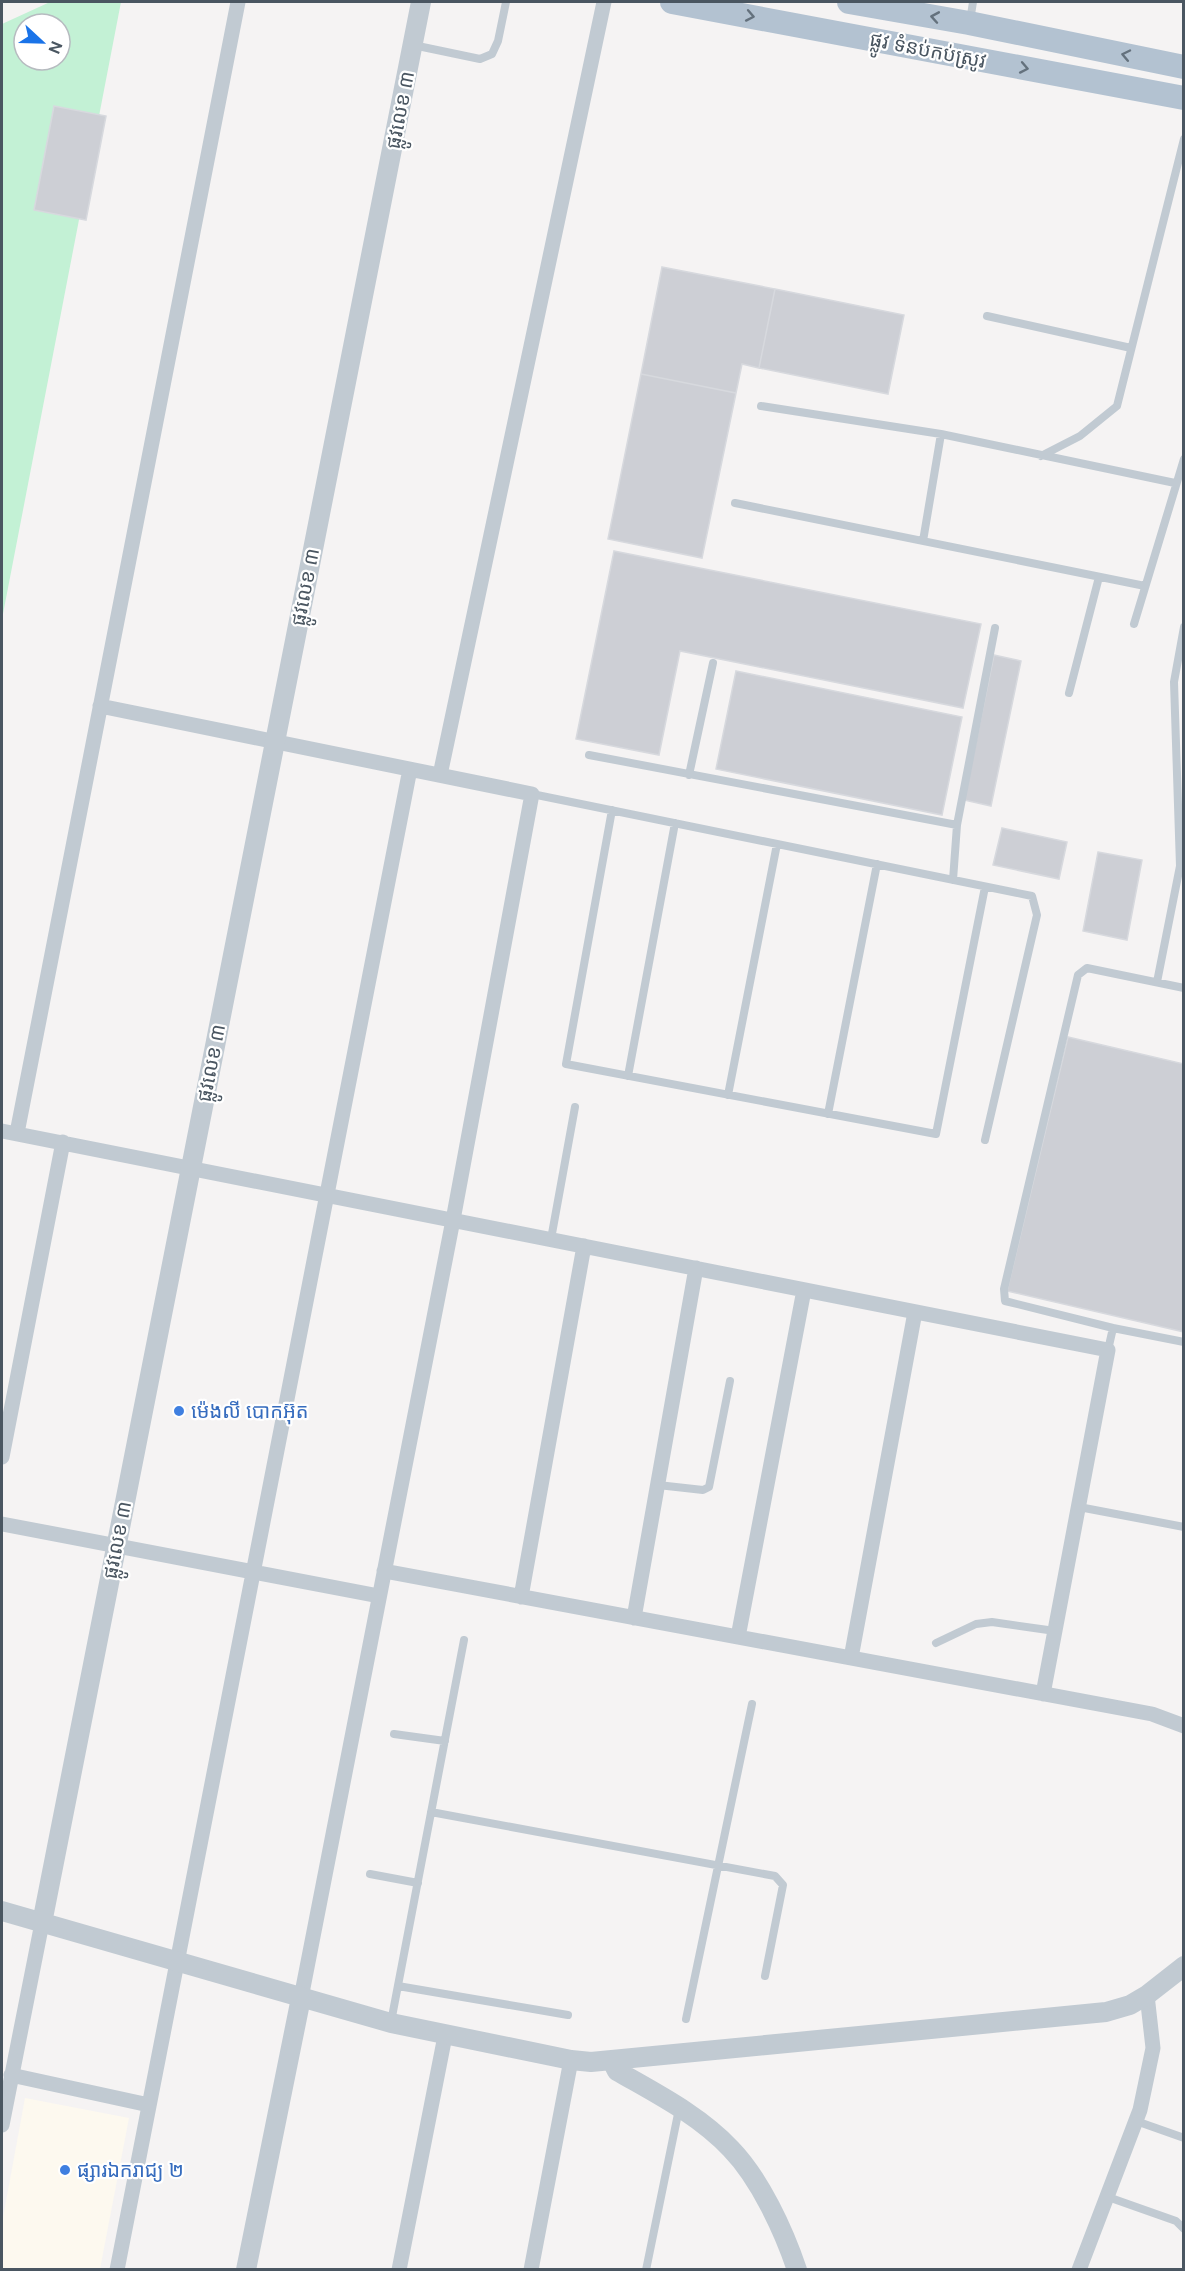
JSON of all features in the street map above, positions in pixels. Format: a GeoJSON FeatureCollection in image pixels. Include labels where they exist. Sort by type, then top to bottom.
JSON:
{"type":"FeatureCollection","features":[{"type":"Feature","properties":{"kind":"main road","name":"ផ្លូវ ទំនប់កប់ស្រូវ"},"geometry":{"type":"LineString","coordinates":[[672,2],[1184,98]]}},
{"type":"Feature","properties":{"kind":"main road","name":"ផ្លូវ ទំនប់កប់ស្រូវ"},"geometry":{"type":"LineString","coordinates":[[849,2],[971,12],[1184,67]]}},
{"type":"Feature","properties":{"kind":"street"},"geometry":{"type":"LineString","coordinates":[[238,2],[100,706],[9,1132],[1108,1350],[1043,1694]]}},
{"type":"Feature","properties":{"kind":"street","name":"ផ្លូវលេខ ៣"},"geometry":{"type":"LineString","coordinates":[[2,2125],[421,2]]}},
{"type":"Feature","properties":{"kind":"street"},"geometry":{"type":"LineString","coordinates":[[440,775],[604,2]]}},
{"type":"Feature","properties":{"kind":"street"},"geometry":{"type":"LineString","coordinates":[[100,706],[532,794],[453,1220],[246,2270]]}},
{"type":"Feature","properties":{"kind":"street"},"geometry":{"type":"LineString","coordinates":[[117,2270],[410,769]]}},
{"type":"Feature","properties":{"kind":"street"},"geometry":{"type":"LineString","coordinates":[[2,1457],[63,1142]]}},
{"type":"Feature","properties":{"kind":"street"},"geometry":{"type":"LineString","coordinates":[[521,1597],[584,1246]]}},
{"type":"Feature","properties":{"kind":"street"},"geometry":{"type":"LineString","coordinates":[[634,1618],[696,1268]]}},
{"type":"Feature","properties":{"kind":"street"},"geometry":{"type":"LineString","coordinates":[[738,1637],[804,1290]]}},
{"type":"Feature","properties":{"kind":"street"},"geometry":{"type":"LineString","coordinates":[[851,1658],[915,1312]]}},
{"type":"Feature","properties":{"kind":"street"},"geometry":{"type":"LineString","coordinates":[[2,1524],[380,1596]]}},
{"type":"Feature","properties":{"kind":"street"},"geometry":{"type":"LineString","coordinates":[[384,1571],[1152,1714],[1183,1725]]}},
{"type":"Feature","properties":{"kind":"street"},"geometry":{"type":"LineString","coordinates":[[2,1911],[391,2023],[445,2036],[572,2060],[612,2061],[1106,2012],[1130,2005],[1148,1995],[1184,1966]]}},
{"type":"Feature","properties":{"kind":"street"},"geometry":{"type":"LineString","coordinates":[[1079,2270],[1136,2121],[1154,2048],[1148,1995]]}},
{"type":"Feature","properties":{"kind":"street"},"geometry":{"type":"LineString","coordinates":[[399,2270],[445,2036]]}},
{"type":"Feature","properties":{"kind":"street"},"geometry":{"type":"LineString","coordinates":[[531,2270],[572,2060]]}},
{"type":"Feature","properties":{"kind":"street"},"geometry":{"type":"LineString","coordinates":[[612,2061],[617,2071],[680,2107],[732,2150],[757,2185],[792,2255],[797,2270]]}},
{"type":"Feature","properties":{"kind":"street"},"geometry":{"type":"LineString","coordinates":[[11,2075],[149,2105]]}},
{"type":"Feature","properties":{"kind":"lane"},"geometry":{"type":"LineString","coordinates":[[412,45],[480,59],[492,54],[498,42],[506,2]]}},
{"type":"Feature","properties":{"kind":"lane"},"geometry":{"type":"LineString","coordinates":[[1041,456],[1080,436],[1117,406],[1184,139]]}},
{"type":"Feature","properties":{"kind":"lane"},"geometry":{"type":"LineString","coordinates":[[987,316],[1131,348]]}},
{"type":"Feature","properties":{"kind":"lane"},"geometry":{"type":"LineString","coordinates":[[761,406],[941,434],[1175,483]]}},
{"type":"Feature","properties":{"kind":"lane"},"geometry":{"type":"LineString","coordinates":[[923,541],[941,434]]}},
{"type":"Feature","properties":{"kind":"lane"},"geometry":{"type":"LineString","coordinates":[[1134,624],[1184,459]]}},
{"type":"Feature","properties":{"kind":"lane"},"geometry":{"type":"LineString","coordinates":[[735,503],[1145,586]]}},
{"type":"Feature","properties":{"kind":"lane"},"geometry":{"type":"LineString","coordinates":[[1069,693],[1099,577]]}},
{"type":"Feature","properties":{"kind":"lane"},"geometry":{"type":"LineString","coordinates":[[1157,982],[1180,866],[1181,837],[1174,682],[1184,627]]}},
{"type":"Feature","properties":{"kind":"lane"},"geometry":{"type":"LineString","coordinates":[[953,880],[957,825],[995,628]]}},
{"type":"Feature","properties":{"kind":"lane"},"geometry":{"type":"LineString","coordinates":[[689,775],[713,663]]}},
{"type":"Feature","properties":{"kind":"lane"},"geometry":{"type":"LineString","coordinates":[[589,755],[957,825]]}},
{"type":"Feature","properties":{"kind":"lane"},"geometry":{"type":"LineString","coordinates":[[532,794],[1032,896],[1037,915],[985,1140]]}},
{"type":"Feature","properties":{"kind":"lane"},"geometry":{"type":"LineString","coordinates":[[612,810],[566,1064],[936,1134],[985,887]]}},
{"type":"Feature","properties":{"kind":"lane"},"geometry":{"type":"LineString","coordinates":[[628,1076],[675,823]]}},
{"type":"Feature","properties":{"kind":"lane"},"geometry":{"type":"LineString","coordinates":[[728,1095],[777,844]]}},
{"type":"Feature","properties":{"kind":"lane"},"geometry":{"type":"LineString","coordinates":[[828,1114],[877,864]]}},
{"type":"Feature","properties":{"kind":"lane"},"geometry":{"type":"LineString","coordinates":[[1184,988],[1087,968],[1078,975],[1004,1289],[1005,1301],[1113,1328],[1184,1342]]}},
{"type":"Feature","properties":{"kind":"lane"},"geometry":{"type":"LineString","coordinates":[[551,1239],[575,1107]]}},
{"type":"Feature","properties":{"kind":"lane"},"geometry":{"type":"LineString","coordinates":[[1108,1350],[1113,1328]]}},
{"type":"Feature","properties":{"kind":"lane"},"geometry":{"type":"LineString","coordinates":[[658,1485],[704,1490],[709,1487],[730,1381]]}},
{"type":"Feature","properties":{"kind":"lane"},"geometry":{"type":"LineString","coordinates":[[1079,1507],[1184,1527]]}},
{"type":"Feature","properties":{"kind":"lane"},"geometry":{"type":"LineString","coordinates":[[936,1643],[976,1624],[992,1622],[1055,1631]]}},
{"type":"Feature","properties":{"kind":"lane"},"geometry":{"type":"LineString","coordinates":[[391,2023],[464,1640]]}},
{"type":"Feature","properties":{"kind":"lane"},"geometry":{"type":"LineString","coordinates":[[686,2019],[752,1704]]}},
{"type":"Feature","properties":{"kind":"lane"},"geometry":{"type":"LineString","coordinates":[[394,1734],[445,1741]]}},
{"type":"Feature","properties":{"kind":"lane"},"geometry":{"type":"LineString","coordinates":[[431,1812],[775,1876],[783,1885],[765,1976]]}},
{"type":"Feature","properties":{"kind":"lane"},"geometry":{"type":"LineString","coordinates":[[370,1874],[418,1883]]}},
{"type":"Feature","properties":{"kind":"lane"},"geometry":{"type":"LineString","coordinates":[[398,1986],[568,2015]]}},
{"type":"Feature","properties":{"kind":"lane"},"geometry":{"type":"LineString","coordinates":[[646,2270],[680,2107]]}},
{"type":"Feature","properties":{"kind":"lane"},"geometry":{"type":"LineString","coordinates":[[1136,2121],[1184,2138]]}},
{"type":"Feature","properties":{"kind":"lane"},"geometry":{"type":"LineString","coordinates":[[1108,2196],[1176,2221],[1184,2229]]}},
{"type":"Feature","properties":{"kind":"shaded area","name":"ផ្សារឯករាជ្យ ២"},"geometry":{"type":"Polygon","coordinates":[[[25,2098],[129,2118],[100,2269],[2,2269],[2,2223],[25,2098]]]}},
{"type":"Feature","properties":{"kind":"green space"},"geometry":{"type":"Polygon","coordinates":[[[50,2],[121,2],[2,619],[2,24],[12,19],[12,72],[72,72],[72,12],[28,12],[50,2]]]}},
{"type":"Feature","properties":{"kind":"building"},"geometry":{"type":"Polygon","coordinates":[[[54,106],[106,116],[86,220],[34,210],[54,106]]]}},
{"type":"Feature","properties":{"kind":"building"},"geometry":{"type":"Polygon","coordinates":[[[662,267],[775,289],[759,368],[742,364],[736,393],[641,374],[662,267]]]}},
{"type":"Feature","properties":{"kind":"building"},"geometry":{"type":"Polygon","coordinates":[[[775,289],[904,315],[888,394],[759,368],[775,289]]]}},
{"type":"Feature","properties":{"kind":"building"},"geometry":{"type":"Polygon","coordinates":[[[641,374],[736,393],[702,558],[608,539],[641,374]]]}},
{"type":"Feature","properties":{"kind":"building"},"geometry":{"type":"Polygon","coordinates":[[[614,551],[981,624],[963,708],[680,651],[659,755],[576,739],[614,551]]]}},
{"type":"Feature","properties":{"kind":"building"},"geometry":{"type":"Polygon","coordinates":[[[994,655],[1021,661],[991,806],[964,800],[994,655]]]}},
{"type":"Feature","properties":{"kind":"building"},"geometry":{"type":"Polygon","coordinates":[[[736,671],[962,717],[942,815],[716,769],[736,671]]]}},
{"type":"Feature","properties":{"kind":"building"},"geometry":{"type":"Polygon","coordinates":[[[1002,828],[1067,842],[1059,879],[993,865],[1002,828]]]}},
{"type":"Feature","properties":{"kind":"building"},"geometry":{"type":"Polygon","coordinates":[[[1098,852],[1142,860],[1127,940],[1083,931],[1098,852]]]}},
{"type":"Feature","properties":{"kind":"building"},"geometry":{"type":"Polygon","coordinates":[[[1068,1037],[1184,1064],[1184,1332],[1007,1291],[1068,1037]]]}},
{"type":"Feature","properties":{"kind":"place","name":"ម៉េងលី បោកអ៊ុត"},"geometry":{"type":"Point","coordinates":[179,1411]}},
{"type":"Feature","properties":{"kind":"place","name":"ផ្សារឯករាជ្យ ២"},"geometry":{"type":"Point","coordinates":[65,2170]}}]}
